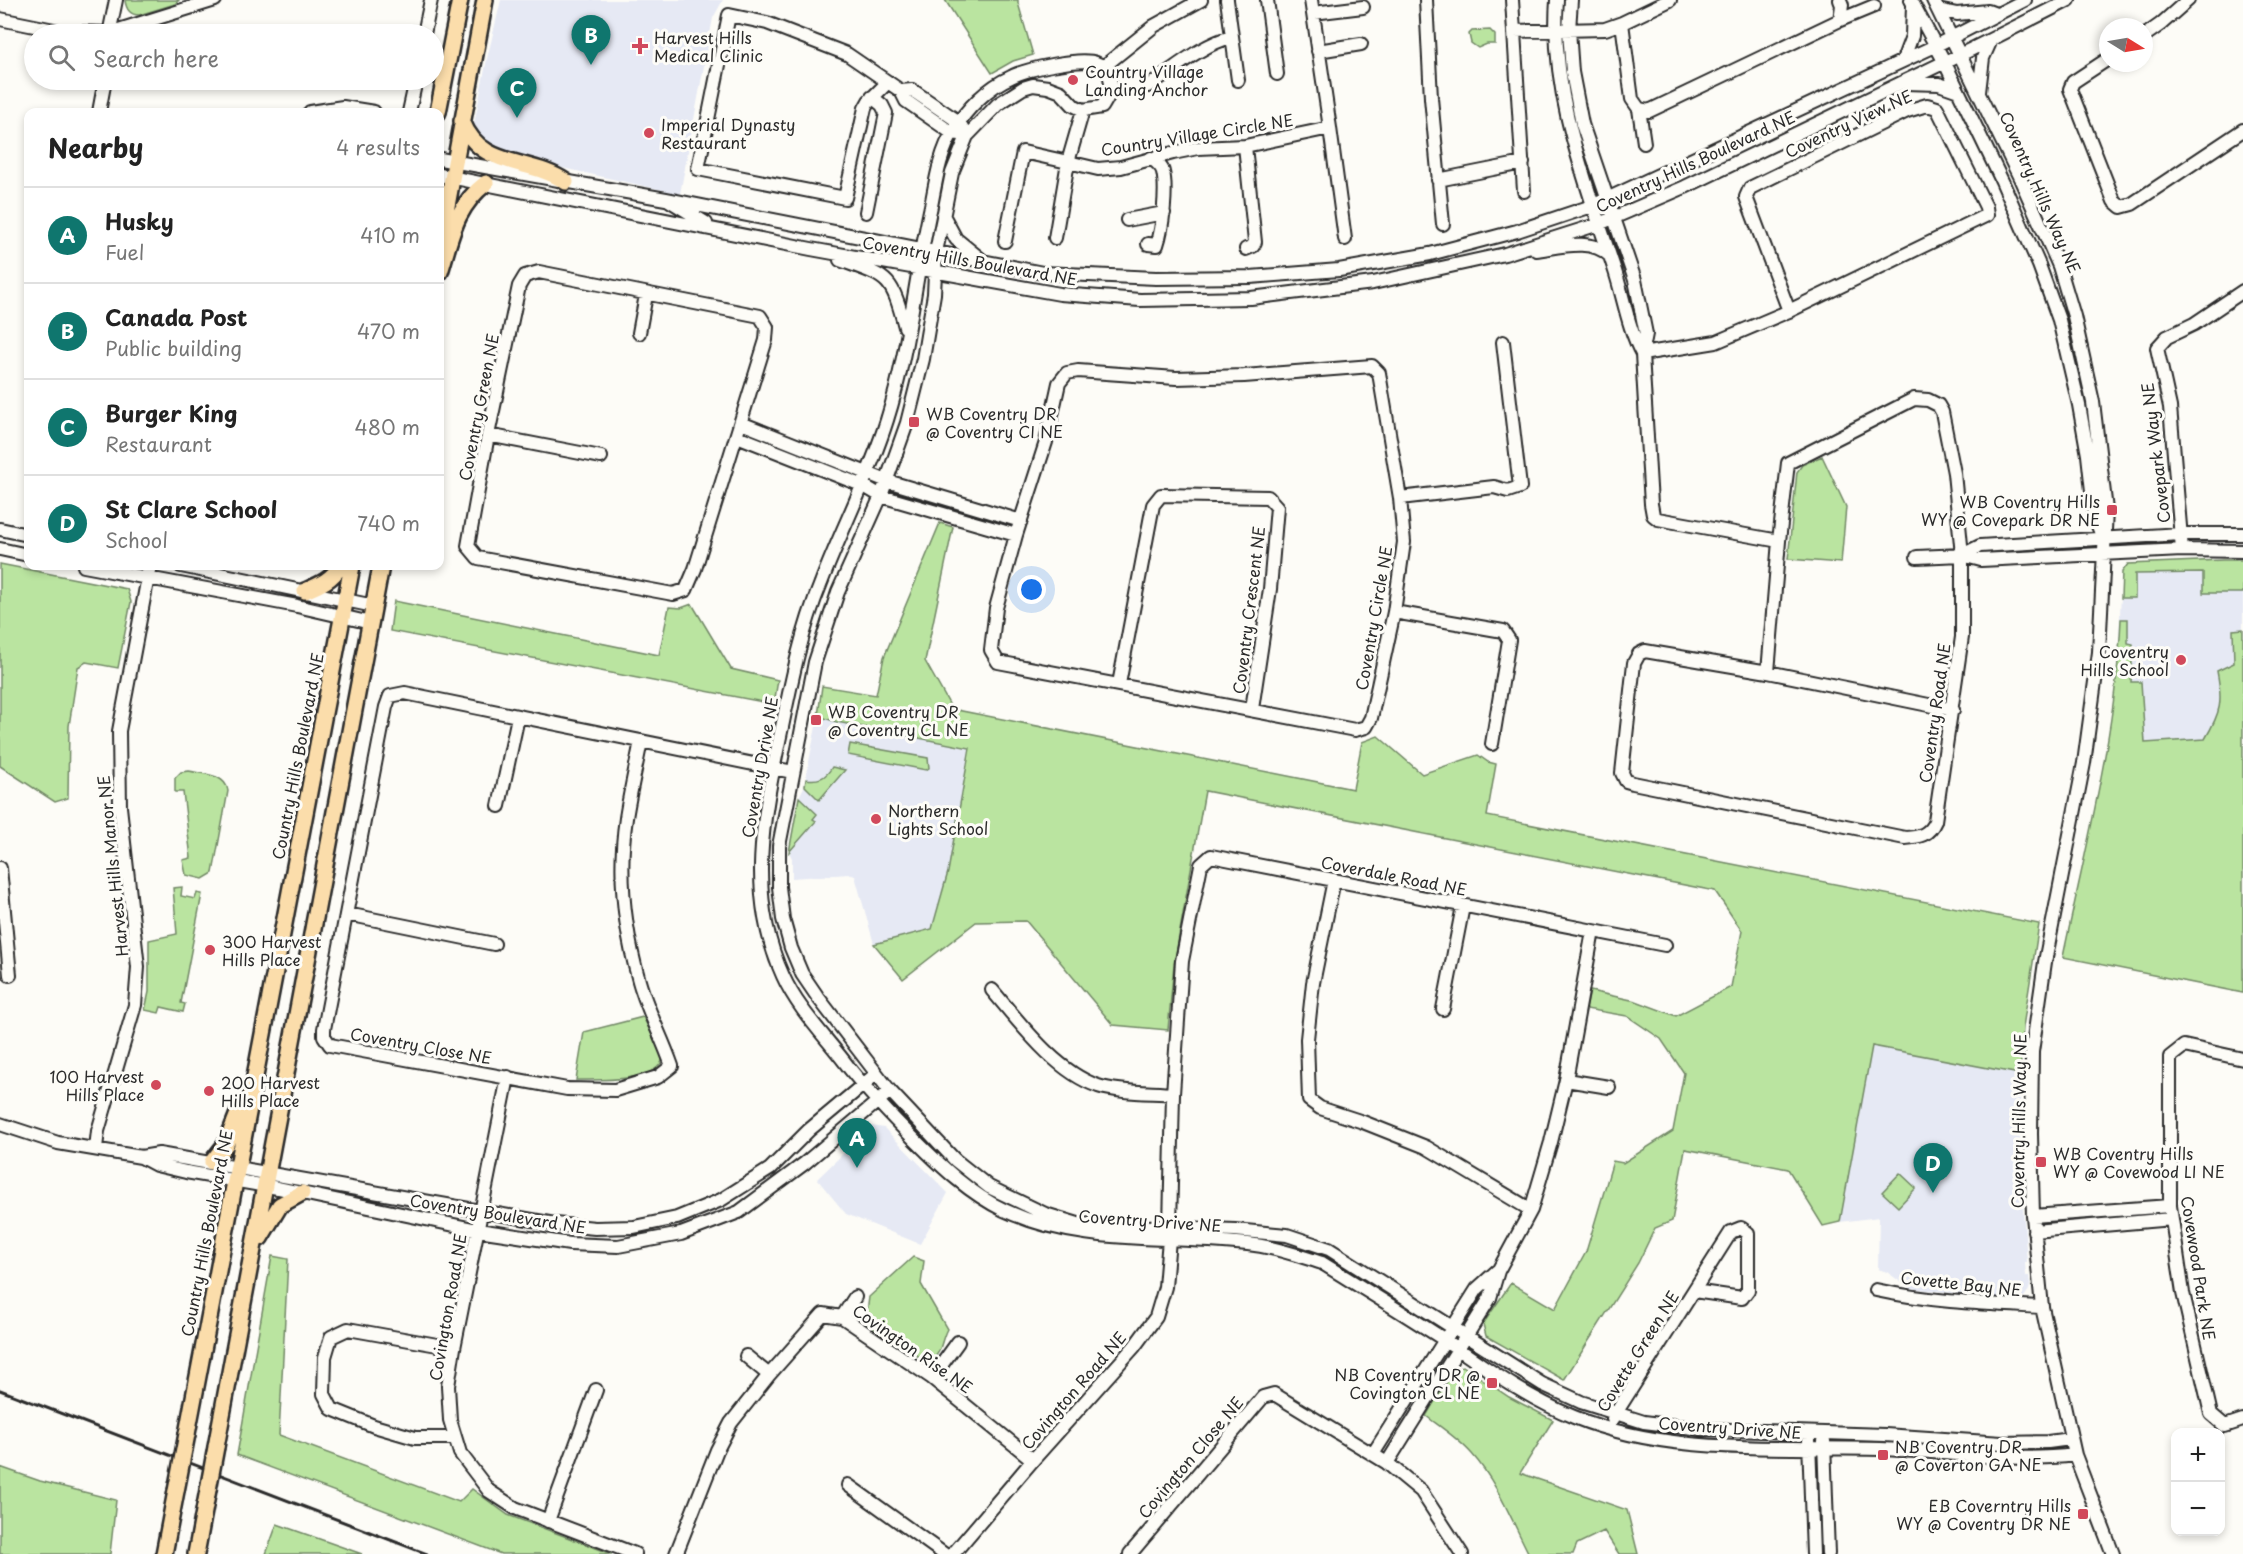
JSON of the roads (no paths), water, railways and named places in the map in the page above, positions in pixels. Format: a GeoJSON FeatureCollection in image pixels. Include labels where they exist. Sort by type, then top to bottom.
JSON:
{"type":"FeatureCollection","features":[{"type":"Feature","properties":{"kind":"main road"},"geometry":{"type":"LineString","coordinates":[[444,81],[460,0]]}},
{"type":"Feature","properties":{"kind":"main road"},"geometry":{"type":"LineString","coordinates":[[444,193],[446,168],[462,122],[485,0]]}},
{"type":"Feature","properties":{"kind":"main road"},"geometry":{"type":"LineString","coordinates":[[439,108],[442,90]]}},
{"type":"Feature","properties":{"kind":"main road"},"geometry":{"type":"LineString","coordinates":[[462,122],[469,136],[486,152],[502,160],[554,174],[566,182]]}},
{"type":"Feature","properties":{"kind":"main road"},"geometry":{"type":"LineString","coordinates":[[444,261],[464,205],[474,192],[486,183]]}},
{"type":"Feature","properties":{"kind":"main road"},"geometry":{"type":"LineString","coordinates":[[305,591],[325,582],[338,570]]}},
{"type":"Feature","properties":{"kind":"main road","name":"Country Hills Boulevard NE"},"geometry":{"type":"LineString","coordinates":[[164,1554],[351,570]]}},
{"type":"Feature","properties":{"kind":"main road"},"geometry":{"type":"LineString","coordinates":[[196,1554],[380,570]]}},
{"type":"Feature","properties":{"kind":"main road"},"geometry":{"type":"LineString","coordinates":[[212,1162],[226,1144],[258,1058]]}},
{"type":"Feature","properties":{"kind":"main road"},"geometry":{"type":"LineString","coordinates":[[253,1251],[280,1205],[302,1194]]}},
{"type":"Feature","properties":{"kind":"street"},"geometry":{"type":"LineString","coordinates":[[111,24],[116,0]]}},
{"type":"Feature","properties":{"kind":"street"},"geometry":{"type":"LineString","coordinates":[[137,24],[197,3],[215,0]]}},
{"type":"Feature","properties":{"kind":"street"},"geometry":{"type":"LineString","coordinates":[[426,24],[431,0]]}},
{"type":"Feature","properties":{"kind":"street"},"geometry":{"type":"LineString","coordinates":[[967,136],[998,104],[1014,92],[1033,85],[1061,92],[1073,105],[1083,110],[1102,107],[1110,95],[1112,80],[1103,67],[1154,26],[1201,0]]}},
{"type":"Feature","properties":{"kind":"street"},"geometry":{"type":"LineString","coordinates":[[1227,0],[1238,80]]}},
{"type":"Feature","properties":{"kind":"street"},"geometry":{"type":"LineString","coordinates":[[1267,0],[1277,74]]}},
{"type":"Feature","properties":{"kind":"street"},"geometry":{"type":"LineString","coordinates":[[1311,0],[1345,239]]}},
{"type":"Feature","properties":{"kind":"street"},"geometry":{"type":"LineString","coordinates":[[1426,0],[1431,98],[1443,224]]}},
{"type":"Feature","properties":{"kind":"street"},"geometry":{"type":"LineString","coordinates":[[1512,0],[1524,191]]}},
{"type":"Feature","properties":{"kind":"street"},"geometry":{"type":"LineString","coordinates":[[1557,0],[1555,29],[1565,109],[1592,206],[1622,292],[1632,336],[1642,354]]}},
{"type":"Feature","properties":{"kind":"street"},"geometry":{"type":"LineString","coordinates":[[1571,0],[1569,30],[1572,72],[1582,124],[1635,280],[1646,334],[1642,354],[1653,515],[1658,519],[1779,541]]}},
{"type":"Feature","properties":{"kind":"street"},"geometry":{"type":"LineString","coordinates":[[1514,31],[1605,29],[1670,0]]}},
{"type":"Feature","properties":{"kind":"street"},"geometry":{"type":"LineString","coordinates":[[1840,0],[1842,5],[1840,21]]}},
{"type":"Feature","properties":{"kind":"street"},"geometry":{"type":"LineString","coordinates":[[1952,38],[2025,0]]}},
{"type":"Feature","properties":{"kind":"street"},"geometry":{"type":"LineString","coordinates":[[1960,55],[2070,0]]}},
{"type":"Feature","properties":{"kind":"street"},"geometry":{"type":"LineString","coordinates":[[2153,30],[2188,0]]}},
{"type":"Feature","properties":{"kind":"street"},"geometry":{"type":"LineString","coordinates":[[1904,60],[1912,36],[1912,2]]}},
{"type":"Feature","properties":{"kind":"street","name":"Coventry Hills Way NE"},"geometry":{"type":"LineString","coordinates":[[1912,2],[2002,181],[2039,265],[2059,320],[2079,405],[2088,455],[2095,518],[2103,540],[2105,555],[2099,652],[2084,763],[2044,962],[2032,1052],[2031,1134],[2033,1216],[2042,1307],[2074,1455],[2113,1554]]}},
{"type":"Feature","properties":{"kind":"street"},"geometry":{"type":"LineString","coordinates":[[1936,5],[1957,14],[1988,11],[1996,14]]}},
{"type":"Feature","properties":{"kind":"street","name":"Coventry Hills Way NE"},"geometry":{"type":"LineString","coordinates":[[1936,5],[2020,178],[2058,266],[2074,316],[2093,402],[2106,510],[2103,540]]}},
{"type":"Feature","properties":{"kind":"street"},"geometry":{"type":"LineString","coordinates":[[1638,109],[1649,111],[1874,6]]}},
{"type":"Feature","properties":{"kind":"street"},"geometry":{"type":"LineString","coordinates":[[1313,13],[1363,7]]}},
{"type":"Feature","properties":{"kind":"street"},"geometry":{"type":"LineString","coordinates":[[888,82],[872,97],[865,108],[845,198],[698,169],[729,15],[739,15],[766,24],[861,61],[901,91],[906,102],[952,133],[967,136]]}},
{"type":"Feature","properties":{"kind":"street"},"geometry":{"type":"LineString","coordinates":[[0,18],[24,24]]}},
{"type":"Feature","properties":{"kind":"street"},"geometry":{"type":"LineString","coordinates":[[1622,23],[1632,99],[1638,109],[1644,143]]}},
{"type":"Feature","properties":{"kind":"street"},"geometry":{"type":"LineString","coordinates":[[1148,86],[1200,51],[1221,39],[1232,37]]}},
{"type":"Feature","properties":{"kind":"street","name":"Coventry Hills Boulevard NE"},"geometry":{"type":"LineString","coordinates":[[446,168],[566,182],[666,199],[1043,273],[1156,278],[1250,277],[1339,270],[1430,254],[1517,231],[1592,206],[1952,38]]}},
{"type":"Feature","properties":{"kind":"street"},"geometry":{"type":"LineString","coordinates":[[1979,93],[1983,58],[1991,40]]}},
{"type":"Feature","properties":{"kind":"street"},"geometry":{"type":"LineString","coordinates":[[1318,51],[1361,44]]}},
{"type":"Feature","properties":{"kind":"street","name":"Coventry Hills Boulevard NE"},"geometry":{"type":"LineString","coordinates":[[446,168],[486,183],[811,249],[1060,294],[1140,300],[1251,298],[1373,283],[1505,254],[1599,224],[1685,187],[1960,55]]}},
{"type":"Feature","properties":{"kind":"street","name":"Coventry Drive NE"},"geometry":{"type":"LineString","coordinates":[[1103,67],[1090,62],[1061,64],[1006,79],[976,101],[959,122],[952,133],[939,168],[921,248],[904,357],[888,418],[869,474],[820,585],[796,659],[773,768],[761,842],[761,893],[765,923],[785,981],[802,1008],[876,1101],[957,1182],[1004,1210],[1060,1230],[1106,1237],[1234,1230],[1287,1235],[1329,1249],[1542,1384],[1615,1414],[1644,1422],[1682,1428],[1885,1435],[2002,1443],[2070,1439]]}},
{"type":"Feature","properties":{"kind":"street"},"geometry":{"type":"LineString","coordinates":[[2099,65],[2073,82],[2070,89],[2114,201],[2121,207],[2132,204],[2243,130]]}},
{"type":"Feature","properties":{"kind":"street"},"geometry":{"type":"LineString","coordinates":[[1899,83],[1933,83],[1956,90]]}},
{"type":"Feature","properties":{"kind":"street"},"geometry":{"type":"LineString","coordinates":[[100,108],[103,90]]}},
{"type":"Feature","properties":{"kind":"street"},"geometry":{"type":"LineString","coordinates":[[410,108],[414,90]]}},
{"type":"Feature","properties":{"kind":"street"},"geometry":{"type":"LineString","coordinates":[[901,91],[912,90],[959,122],[967,136]]}},
{"type":"Feature","properties":{"kind":"street"},"geometry":{"type":"LineString","coordinates":[[866,212],[886,113],[882,105],[872,97]]}},
{"type":"Feature","properties":{"kind":"street","name":"Coventry View NE"},"geometry":{"type":"LineString","coordinates":[[1642,354],[1716,342],[1789,311],[1987,215],[1986,207],[1937,108],[1927,105],[1906,111],[1750,188],[1746,197],[1789,311]]}},
{"type":"Feature","properties":{"kind":"street","name":"Country Village Circle NE"},"geometry":{"type":"LineString","coordinates":[[1083,110],[1068,162],[1098,169],[1198,148],[1245,146],[1330,128]]}},
{"type":"Feature","properties":{"kind":"street","name":"Coventry Drive NE"},"geometry":{"type":"LineString","coordinates":[[967,136],[952,173],[943,215],[936,252],[934,294],[907,423],[881,496],[838,592],[815,662],[779,846],[779,887],[783,919],[791,948],[802,974],[890,1091],[955,1160],[989,1187],[1046,1214],[1078,1224],[1259,1245],[1284,1250],[1322,1263],[1533,1397],[1563,1412],[1609,1429],[1645,1438],[1684,1443],[1881,1449],[2004,1458],[2074,1455]]}},
{"type":"Feature","properties":{"kind":"street"},"geometry":{"type":"LineString","coordinates":[[1245,146],[1255,242],[1253,246],[1246,249]]}},
{"type":"Feature","properties":{"kind":"street"},"geometry":{"type":"LineString","coordinates":[[1005,241],[1023,152],[1068,162],[1055,238]]}},
{"type":"Feature","properties":{"kind":"street"},"geometry":{"type":"LineString","coordinates":[[1148,244],[1157,245],[1164,213],[1163,171],[1151,158]]}},
{"type":"Feature","properties":{"kind":"street"},"geometry":{"type":"LineString","coordinates":[[1438,180],[1523,163]]}},
{"type":"Feature","properties":{"kind":"street"},"geometry":{"type":"LineString","coordinates":[[666,199],[683,211],[721,230]]}},
{"type":"Feature","properties":{"kind":"street"},"geometry":{"type":"LineString","coordinates":[[1127,220],[1164,213]]}},
{"type":"Feature","properties":{"kind":"street"},"geometry":{"type":"LineString","coordinates":[[943,215],[956,239],[987,263]]}},
{"type":"Feature","properties":{"kind":"street"},"geometry":{"type":"LineString","coordinates":[[1505,254],[1589,245],[1599,247],[1610,256]]}},
{"type":"Feature","properties":{"kind":"street"},"geometry":{"type":"LineString","coordinates":[[811,249],[879,275],[891,285],[897,297],[907,334]]}},
{"type":"Feature","properties":{"kind":"street","name":"Coventry Green NE"},"geometry":{"type":"LineString","coordinates":[[539,272],[646,295],[760,316],[768,327],[741,423],[695,569],[686,590],[672,594],[478,558],[468,546],[519,286],[525,276],[539,272]]}},
{"type":"Feature","properties":{"kind":"street","name":"Covepark Way NE"},"geometry":{"type":"LineString","coordinates":[[2182,550],[2170,407],[2157,348],[2168,337],[2194,324],[2243,291]]}},
{"type":"Feature","properties":{"kind":"street"},"geometry":{"type":"LineString","coordinates":[[639,333],[646,295]]}},
{"type":"Feature","properties":{"kind":"street"},"geometry":{"type":"LineString","coordinates":[[1400,498],[1494,487],[1508,491],[1520,487],[1503,342]]}},
{"type":"Feature","properties":{"kind":"street","name":"Coventry Circle NE"},"geometry":{"type":"LineString","coordinates":[[1371,366],[1379,373],[1400,498],[1404,542],[1394,612],[1371,718],[1366,727],[1355,730],[998,662],[991,650],[996,608],[1021,521],[1046,442],[1059,383],[1067,373],[1176,378],[1296,373],[1371,366]]}},
{"type":"Feature","properties":{"kind":"street","name":"Coventry Road NE"},"geometry":{"type":"LineString","coordinates":[[1914,399],[1928,400],[1938,405],[1942,412],[1953,473],[1962,555],[1962,637],[1935,820],[1926,834],[1905,838],[1626,781],[1622,773],[1628,714],[1634,663],[1640,654],[1651,651],[1768,672],[1779,541],[1788,463],[1914,399]]}},
{"type":"Feature","properties":{"kind":"street"},"geometry":{"type":"LineString","coordinates":[[741,423],[887,481],[1021,521]]}},
{"type":"Feature","properties":{"kind":"street"},"geometry":{"type":"LineString","coordinates":[[488,435],[601,457]]}},
{"type":"Feature","properties":{"kind":"street"},"geometry":{"type":"LineString","coordinates":[[737,435],[864,486],[881,496],[1016,535]]}},
{"type":"Feature","properties":{"kind":"street","name":"Coventry Crescent NE"},"geometry":{"type":"LineString","coordinates":[[1119,684],[1152,505],[1161,495],[1268,497],[1277,507],[1270,589],[1252,709]]}},
{"type":"Feature","properties":{"kind":"street"},"geometry":{"type":"LineString","coordinates":[[0,529],[24,534]]}},
{"type":"Feature","properties":{"kind":"street"},"geometry":{"type":"LineString","coordinates":[[1962,555],[1980,546],[2181,534],[2243,534]]}},
{"type":"Feature","properties":{"kind":"street"},"geometry":{"type":"LineString","coordinates":[[0,549],[24,554]]}},
{"type":"Feature","properties":{"kind":"street"},"geometry":{"type":"LineString","coordinates":[[1917,556],[1962,555],[1981,560],[2182,550],[2243,551]]}},
{"type":"Feature","properties":{"kind":"street"},"geometry":{"type":"LineString","coordinates":[[201,570],[374,606]]}},
{"type":"Feature","properties":{"kind":"street"},"geometry":{"type":"LineString","coordinates":[[148,571],[371,623]]}},
{"type":"Feature","properties":{"kind":"street","name":"Harvest Hills Manor NE"},"geometry":{"type":"LineString","coordinates":[[96,1148],[98,1131],[124,1047],[136,995],[138,966],[120,807],[119,730],[148,571]]}},
{"type":"Feature","properties":{"kind":"street"},"geometry":{"type":"LineString","coordinates":[[1394,612],[1503,631],[1509,640],[1492,744]]}},
{"type":"Feature","properties":{"kind":"street"},"geometry":{"type":"LineString","coordinates":[[1768,672],[1953,710]]}},
{"type":"Feature","properties":{"kind":"street","name":"Coventry Close NE"},"geometry":{"type":"LineString","coordinates":[[641,741],[626,819],[623,860],[627,939],[639,983],[672,1066],[658,1077],[615,1089],[567,1089],[330,1045],[326,1041],[324,1029],[390,696],[405,693],[518,717],[641,741],[793,772]]}},
{"type":"Feature","properties":{"kind":"street"},"geometry":{"type":"LineString","coordinates":[[499,806],[518,717]]}},
{"type":"Feature","properties":{"kind":"street","name":"Coverdale Road NE"},"geometry":{"type":"LineString","coordinates":[[1170,1233],[1173,1094],[1182,961],[1201,865],[1211,856],[1665,945]]}},
{"type":"Feature","properties":{"kind":"street"},"geometry":{"type":"LineString","coordinates":[[0,868],[3,949],[10,975]]}},
{"type":"Feature","properties":{"kind":"street"},"geometry":{"type":"LineString","coordinates":[[1334,880],[1312,983],[1307,1039],[1309,1100],[1320,1108],[1426,1147],[1531,1210]]}},
{"type":"Feature","properties":{"kind":"street"},"geometry":{"type":"LineString","coordinates":[[1443,1009],[1463,906]]}},
{"type":"Feature","properties":{"kind":"street"},"geometry":{"type":"LineString","coordinates":[[347,914],[494,944]]}},
{"type":"Feature","properties":{"kind":"street"},"geometry":{"type":"LineString","coordinates":[[1387,1463],[1490,1298],[1498,1270],[1531,1210],[1566,1080],[1593,931]]}},
{"type":"Feature","properties":{"kind":"street"},"geometry":{"type":"LineString","coordinates":[[992,990],[1036,1042],[1074,1073],[1098,1086],[1173,1094]]}},
{"type":"Feature","properties":{"kind":"street","name":"Covewood Park NE"},"geometry":{"type":"LineString","coordinates":[[2243,1059],[2184,1046],[2170,1057],[2170,1206],[2182,1293],[2211,1414],[2225,1426],[2243,1420]]}},
{"type":"Feature","properties":{"kind":"street","name":"Coventry Boulevard NE"},"geometry":{"type":"LineString","coordinates":[[236,1174],[595,1228],[634,1227],[677,1218],[721,1200],[770,1169],[876,1074]]}},
{"type":"Feature","properties":{"kind":"street","name":"Covington Road NE"},"geometry":{"type":"LineString","coordinates":[[508,1077],[454,1348],[448,1386],[450,1420],[460,1453],[489,1491],[515,1508],[635,1554]]}},
{"type":"Feature","properties":{"kind":"street"},"geometry":{"type":"LineString","coordinates":[[1566,1080],[1609,1088]]}},
{"type":"Feature","properties":{"kind":"street","name":"Coventry Boulevard NE"},"geometry":{"type":"LineString","coordinates":[[266,1179],[302,1194],[478,1230],[570,1244],[618,1246],[681,1234],[739,1212],[805,1163],[890,1091]]}},
{"type":"Feature","properties":{"kind":"street"},"geometry":{"type":"LineString","coordinates":[[0,1124],[58,1143],[141,1157],[156,1165],[236,1174]]}},
{"type":"Feature","properties":{"kind":"street"},"geometry":{"type":"LineString","coordinates":[[790,1149],[805,1163]]}},
{"type":"Feature","properties":{"kind":"street"},"geometry":{"type":"LineString","coordinates":[[141,1157],[159,1154],[212,1162],[236,1174]]}},
{"type":"Feature","properties":{"kind":"street"},"geometry":{"type":"LineString","coordinates":[[945,1169],[955,1160]]}},
{"type":"Feature","properties":{"kind":"street"},"geometry":{"type":"LineString","coordinates":[[2033,1216],[2170,1206]]}},
{"type":"Feature","properties":{"kind":"street"},"geometry":{"type":"LineString","coordinates":[[2034,1231],[2172,1219]]}},
{"type":"Feature","properties":{"kind":"street","name":"Covette Green NE"},"geometry":{"type":"LineString","coordinates":[[1609,1429],[1615,1414],[1731,1232],[1741,1228],[1748,1233],[1748,1290],[1742,1298],[1694,1291]]}},
{"type":"Feature","properties":{"kind":"street","name":"Covington Road NE"},"geometry":{"type":"LineString","coordinates":[[953,1554],[1134,1347],[1155,1317],[1165,1287],[1170,1233]]}},
{"type":"Feature","properties":{"kind":"street"},"geometry":{"type":"LineString","coordinates":[[1373,1454],[1477,1289],[1498,1270]]}},
{"type":"Feature","properties":{"kind":"street","name":"Covette Bay NE"},"geometry":{"type":"LineString","coordinates":[[1876,1290],[1974,1304],[2042,1307]]}},
{"type":"Feature","properties":{"kind":"street"},"geometry":{"type":"LineString","coordinates":[[842,1317],[855,1297]]}},
{"type":"Feature","properties":{"kind":"street","name":"Covington Rise NE"},"geometry":{"type":"LineString","coordinates":[[676,1554],[717,1450],[731,1423],[769,1375],[823,1314],[842,1317],[932,1378],[1033,1460]]}},
{"type":"Feature","properties":{"kind":"street"},"geometry":{"type":"LineString","coordinates":[[454,1348],[348,1329],[331,1337],[325,1356],[324,1394],[332,1409],[374,1426],[415,1438],[455,1438]]}},
{"type":"Feature","properties":{"kind":"street"},"geometry":{"type":"LineString","coordinates":[[932,1378],[958,1342]]}},
{"type":"Feature","properties":{"kind":"street"},"geometry":{"type":"LineString","coordinates":[[746,1356],[769,1375]]}},
{"type":"Feature","properties":{"kind":"street"},"geometry":{"type":"LineString","coordinates":[[548,1521],[596,1390]]}},
{"type":"Feature","properties":{"kind":"street","name":"Covington Close NE"},"geometry":{"type":"LineString","coordinates":[[1130,1554],[1263,1397],[1274,1394],[1387,1463],[1421,1491],[1462,1554]]}},
{"type":"Feature","properties":{"kind":"street"},"geometry":{"type":"LineString","coordinates":[[1563,1412],[1571,1397]]}},
{"type":"Feature","properties":{"kind":"street"},"geometry":{"type":"LineString","coordinates":[[1808,1433],[1813,1554]]}},
{"type":"Feature","properties":{"kind":"street"},"geometry":{"type":"LineString","coordinates":[[1824,1433],[1828,1554]]}},
{"type":"Feature","properties":{"kind":"street"},"geometry":{"type":"LineString","coordinates":[[2002,1443],[2004,1458]]}},
{"type":"Feature","properties":{"kind":"street"},"geometry":{"type":"LineString","coordinates":[[848,1485],[944,1554]]}},
{"type":"Feature","properties":{"kind":"street"},"geometry":{"type":"LineString","coordinates":[[1812,1515],[1828,1515]]}},
{"type":"Feature","properties":{"kind":"railway"},"geometry":{"type":"LineString","coordinates":[[0,1390],[427,1554]]}},
{"type":"Feature","properties":{"kind":"place","name":"Harvest Hills Medical Clinic"},"geometry":{"type":"Point","coordinates":[640,46]}},
{"type":"Feature","properties":{"kind":"place","name":"Canada Post"},"geometry":{"type":"Point","coordinates":[591,65]}},
{"type":"Feature","properties":{"kind":"place","name":"Country Village Landing Anchor"},"geometry":{"type":"Point","coordinates":[1073,80]}},
{"type":"Feature","properties":{"kind":"place","name":"Burger King"},"geometry":{"type":"Point","coordinates":[517,118]}},
{"type":"Feature","properties":{"kind":"place","name":"Imperial Dynasty Restaurant"},"geometry":{"type":"Point","coordinates":[649,133]}},
{"type":"Feature","properties":{"kind":"place","name":"WB Coventry DR @ Coventry CI NE"},"geometry":{"type":"Point","coordinates":[914,422]}},
{"type":"Feature","properties":{"kind":"place","name":"WB Coventry Hills WY @ Covepark DR NE"},"geometry":{"type":"Point","coordinates":[2112,510]}},
{"type":"Feature","properties":{"kind":"place","name":"Coventry Hills School"},"geometry":{"type":"Point","coordinates":[2181,660]}},
{"type":"Feature","properties":{"kind":"place","name":"WB Coventry DR @ Coventry CL NE"},"geometry":{"type":"Point","coordinates":[816,720]}},
{"type":"Feature","properties":{"kind":"place","name":"Northern Lights School"},"geometry":{"type":"Point","coordinates":[876,819]}},
{"type":"Feature","properties":{"kind":"place","name":"300 Harvest Hills Place"},"geometry":{"type":"Point","coordinates":[210,950]}},
{"type":"Feature","properties":{"kind":"place","name":"100 Harvest Hills Place"},"geometry":{"type":"Point","coordinates":[156,1085]}},
{"type":"Feature","properties":{"kind":"place","name":"200 Harvest Hills Place"},"geometry":{"type":"Point","coordinates":[209,1091]}},
{"type":"Feature","properties":{"kind":"place","name":"WB Coventry Hills WY @ Covewood LI NE"},"geometry":{"type":"Point","coordinates":[2041,1162]}},
{"type":"Feature","properties":{"kind":"place","name":"Husky"},"geometry":{"type":"Point","coordinates":[857,1168]}},
{"type":"Feature","properties":{"kind":"place","name":"St Clare School"},"geometry":{"type":"Point","coordinates":[1933,1193]}},
{"type":"Feature","properties":{"kind":"place","name":"NB Coventry DR @ Covington CL NE"},"geometry":{"type":"Point","coordinates":[1492,1383]}},
{"type":"Feature","properties":{"kind":"place","name":"NB Coventry DR @ Coverton GA NE"},"geometry":{"type":"Point","coordinates":[1883,1455]}},
{"type":"Feature","properties":{"kind":"place","name":"EB Coverntry Hills WY @ Coventry DR NE"},"geometry":{"type":"Point","coordinates":[2083,1514]}}]}
